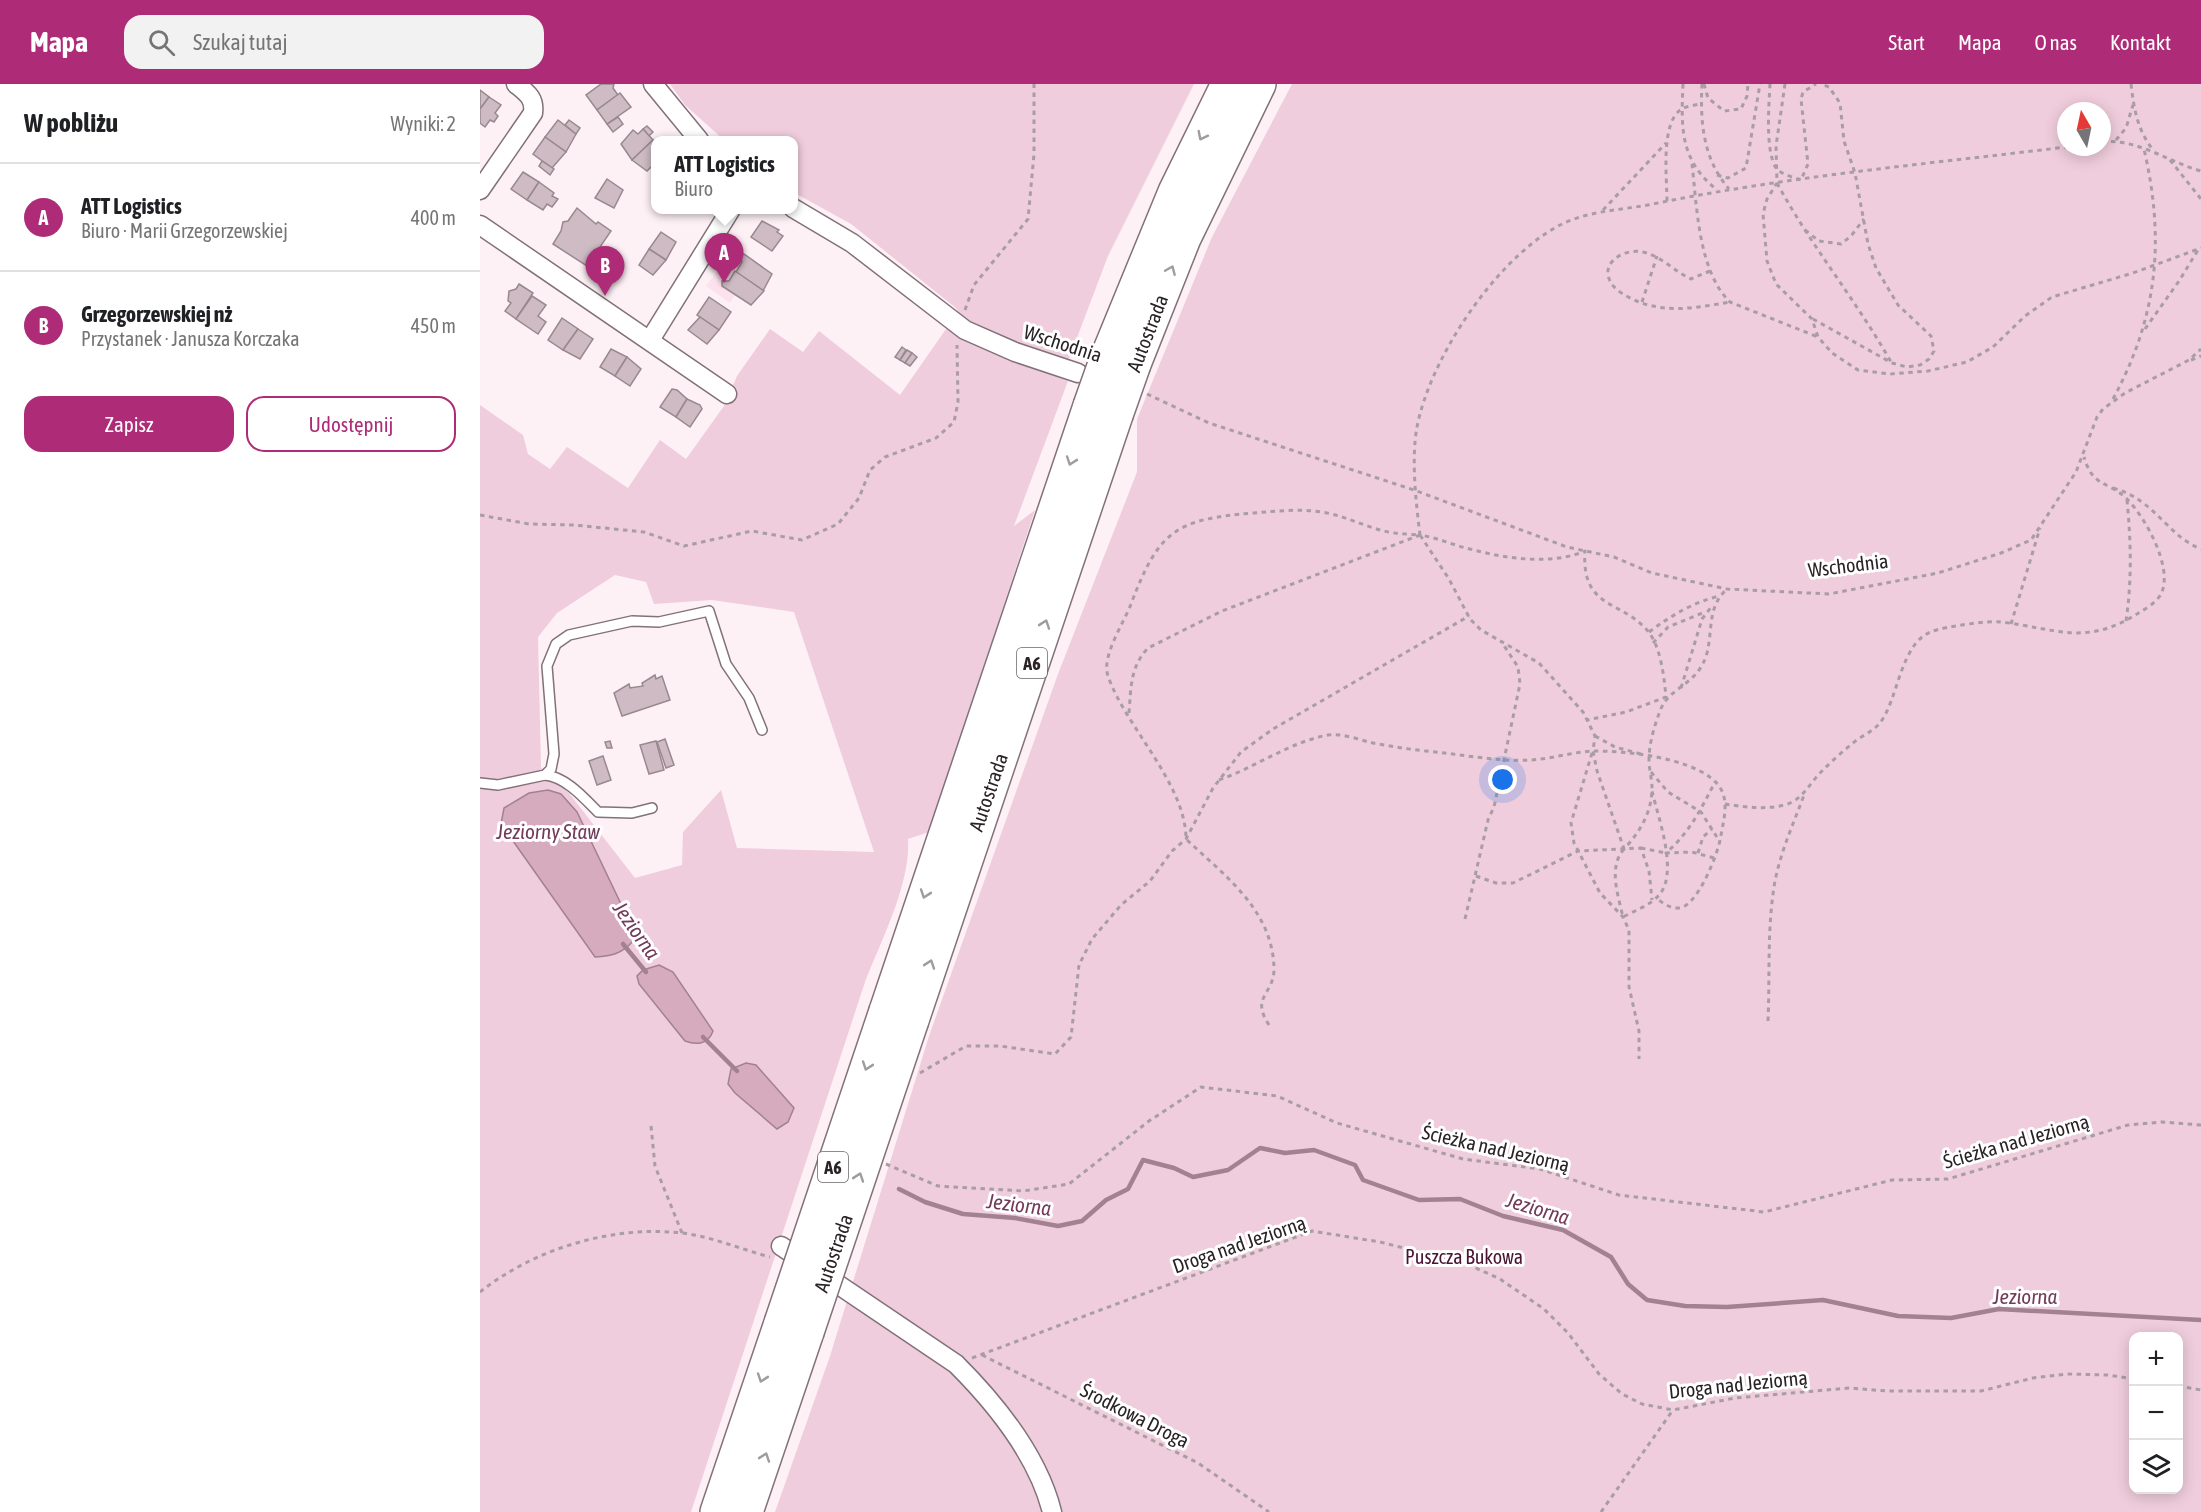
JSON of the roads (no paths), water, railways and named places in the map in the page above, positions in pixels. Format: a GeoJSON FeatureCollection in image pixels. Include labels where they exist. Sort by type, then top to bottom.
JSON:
{"type":"FeatureCollection","features":[{"type":"Feature","properties":{"kind":"highway","name":"Autostrada"},"geometry":{"type":"LineString","coordinates":[[1127,370],[1143,266],[1175,192],[1228,84]]}},
{"type":"Feature","properties":{"kind":"highway","name":"Autostrada"},"geometry":{"type":"LineString","coordinates":[[717,1512],[794,1327],[1103,410],[1127,370],[1188,230],[1259,84]]}},
{"type":"Feature","properties":{"kind":"highway","name":"Autostrada"},"geometry":{"type":"LineString","coordinates":[[746,1512],[794,1327]]}},
{"type":"Feature","properties":{"kind":"street"},"geometry":{"type":"LineString","coordinates":[[480,190],[533,113],[534,104],[531,96],[516,84]]}},
{"type":"Feature","properties":{"kind":"street"},"geometry":{"type":"LineString","coordinates":[[653,84],[695,136]]}},
{"type":"Feature","properties":{"kind":"street","name":"Wschodnia"},"geometry":{"type":"LineString","coordinates":[[798,211],[852,243],[965,330],[1015,352],[1078,373]]}},
{"type":"Feature","properties":{"kind":"street"},"geometry":{"type":"LineString","coordinates":[[650,340],[729,214]]}},
{"type":"Feature","properties":{"kind":"street"},"geometry":{"type":"LineString","coordinates":[[480,225],[727,394]]}},
{"type":"Feature","properties":{"kind":"street"},"geometry":{"type":"LineString","coordinates":[[780,1253],[862,1300],[956,1364],[980,1387],[1034,1463],[1047,1491],[1052,1512]]}},
{"type":"Feature","properties":{"kind":"lane"},"geometry":{"type":"LineString","coordinates":[[545,775],[550,769],[554,754],[547,666],[549,655],[556,644],[569,635],[632,621],[659,622],[709,610],[726,664],[749,698],[762,730]]}},
{"type":"Feature","properties":{"kind":"lane"},"geometry":{"type":"LineString","coordinates":[[989,759],[1005,698]]}},
{"type":"Feature","properties":{"kind":"lane"},"geometry":{"type":"LineString","coordinates":[[980,768],[1005,698]]}},
{"type":"Feature","properties":{"kind":"lane"},"geometry":{"type":"LineString","coordinates":[[480,783],[498,785],[545,775],[554,776],[598,812],[632,813],[652,808]]}},
{"type":"Feature","properties":{"kind":"lane"},"geometry":{"type":"LineString","coordinates":[[952,856],[972,790]]}},
{"type":"Feature","properties":{"kind":"lane"},"geometry":{"type":"LineString","coordinates":[[952,856],[975,802]]}},
{"type":"Feature","properties":{"kind":"water","name":"Jeziorny Staw"},"geometry":{"type":"Polygon","coordinates":[[[548,790],[561,794],[577,812],[632,927],[633,941],[616,954],[595,957],[501,824],[504,808],[529,793],[548,790]]]}},
{"type":"Feature","properties":{"kind":"water"},"geometry":{"type":"Polygon","coordinates":[[[659,965],[673,972],[713,1031],[705,1041],[693,1043],[685,1041],[639,984],[637,976],[643,970],[659,965]]]}},
{"type":"Feature","properties":{"kind":"water"},"geometry":{"type":"Polygon","coordinates":[[[746,1063],[756,1065],[794,1108],[788,1122],[777,1129],[735,1093],[728,1084],[731,1069],[746,1063]]]}},
{"type":"Feature","properties":{"kind":"waterway","name":"Jeziorna"},"geometry":{"type":"LineString","coordinates":[[623,944],[646,972]]}},
{"type":"Feature","properties":{"kind":"waterway","name":"Jeziorna"},"geometry":{"type":"LineString","coordinates":[[703,1037],[737,1071]]}},
{"type":"Feature","properties":{"kind":"waterway","name":"Jeziorna"},"geometry":{"type":"LineString","coordinates":[[899,1189],[925,1202],[963,1214],[1015,1218],[1058,1226],[1082,1221],[1106,1200],[1128,1189],[1143,1160],[1174,1168],[1193,1177],[1228,1170],[1260,1148],[1285,1153],[1314,1150],[1355,1165],[1363,1180],[1419,1200],[1460,1199],[1503,1216],[1563,1230],[1611,1257],[1628,1284],[1647,1300],[1685,1306],[1727,1307],[1823,1300],[1898,1316],[1951,1318],[1999,1309],[2201,1320]]}},
{"type":"Feature","properties":{"kind":"place","name":"ATT Logistics"},"geometry":{"type":"Point","coordinates":[724,283]}},
{"type":"Feature","properties":{"kind":"place","name":"Grzegorzewskiej nż"},"geometry":{"type":"Point","coordinates":[605,296]}},
{"type":"Feature","properties":{"kind":"park label","name":"Puszcza Bukowa"},"geometry":{"type":"Point","coordinates":[1464,1256]}}]}
